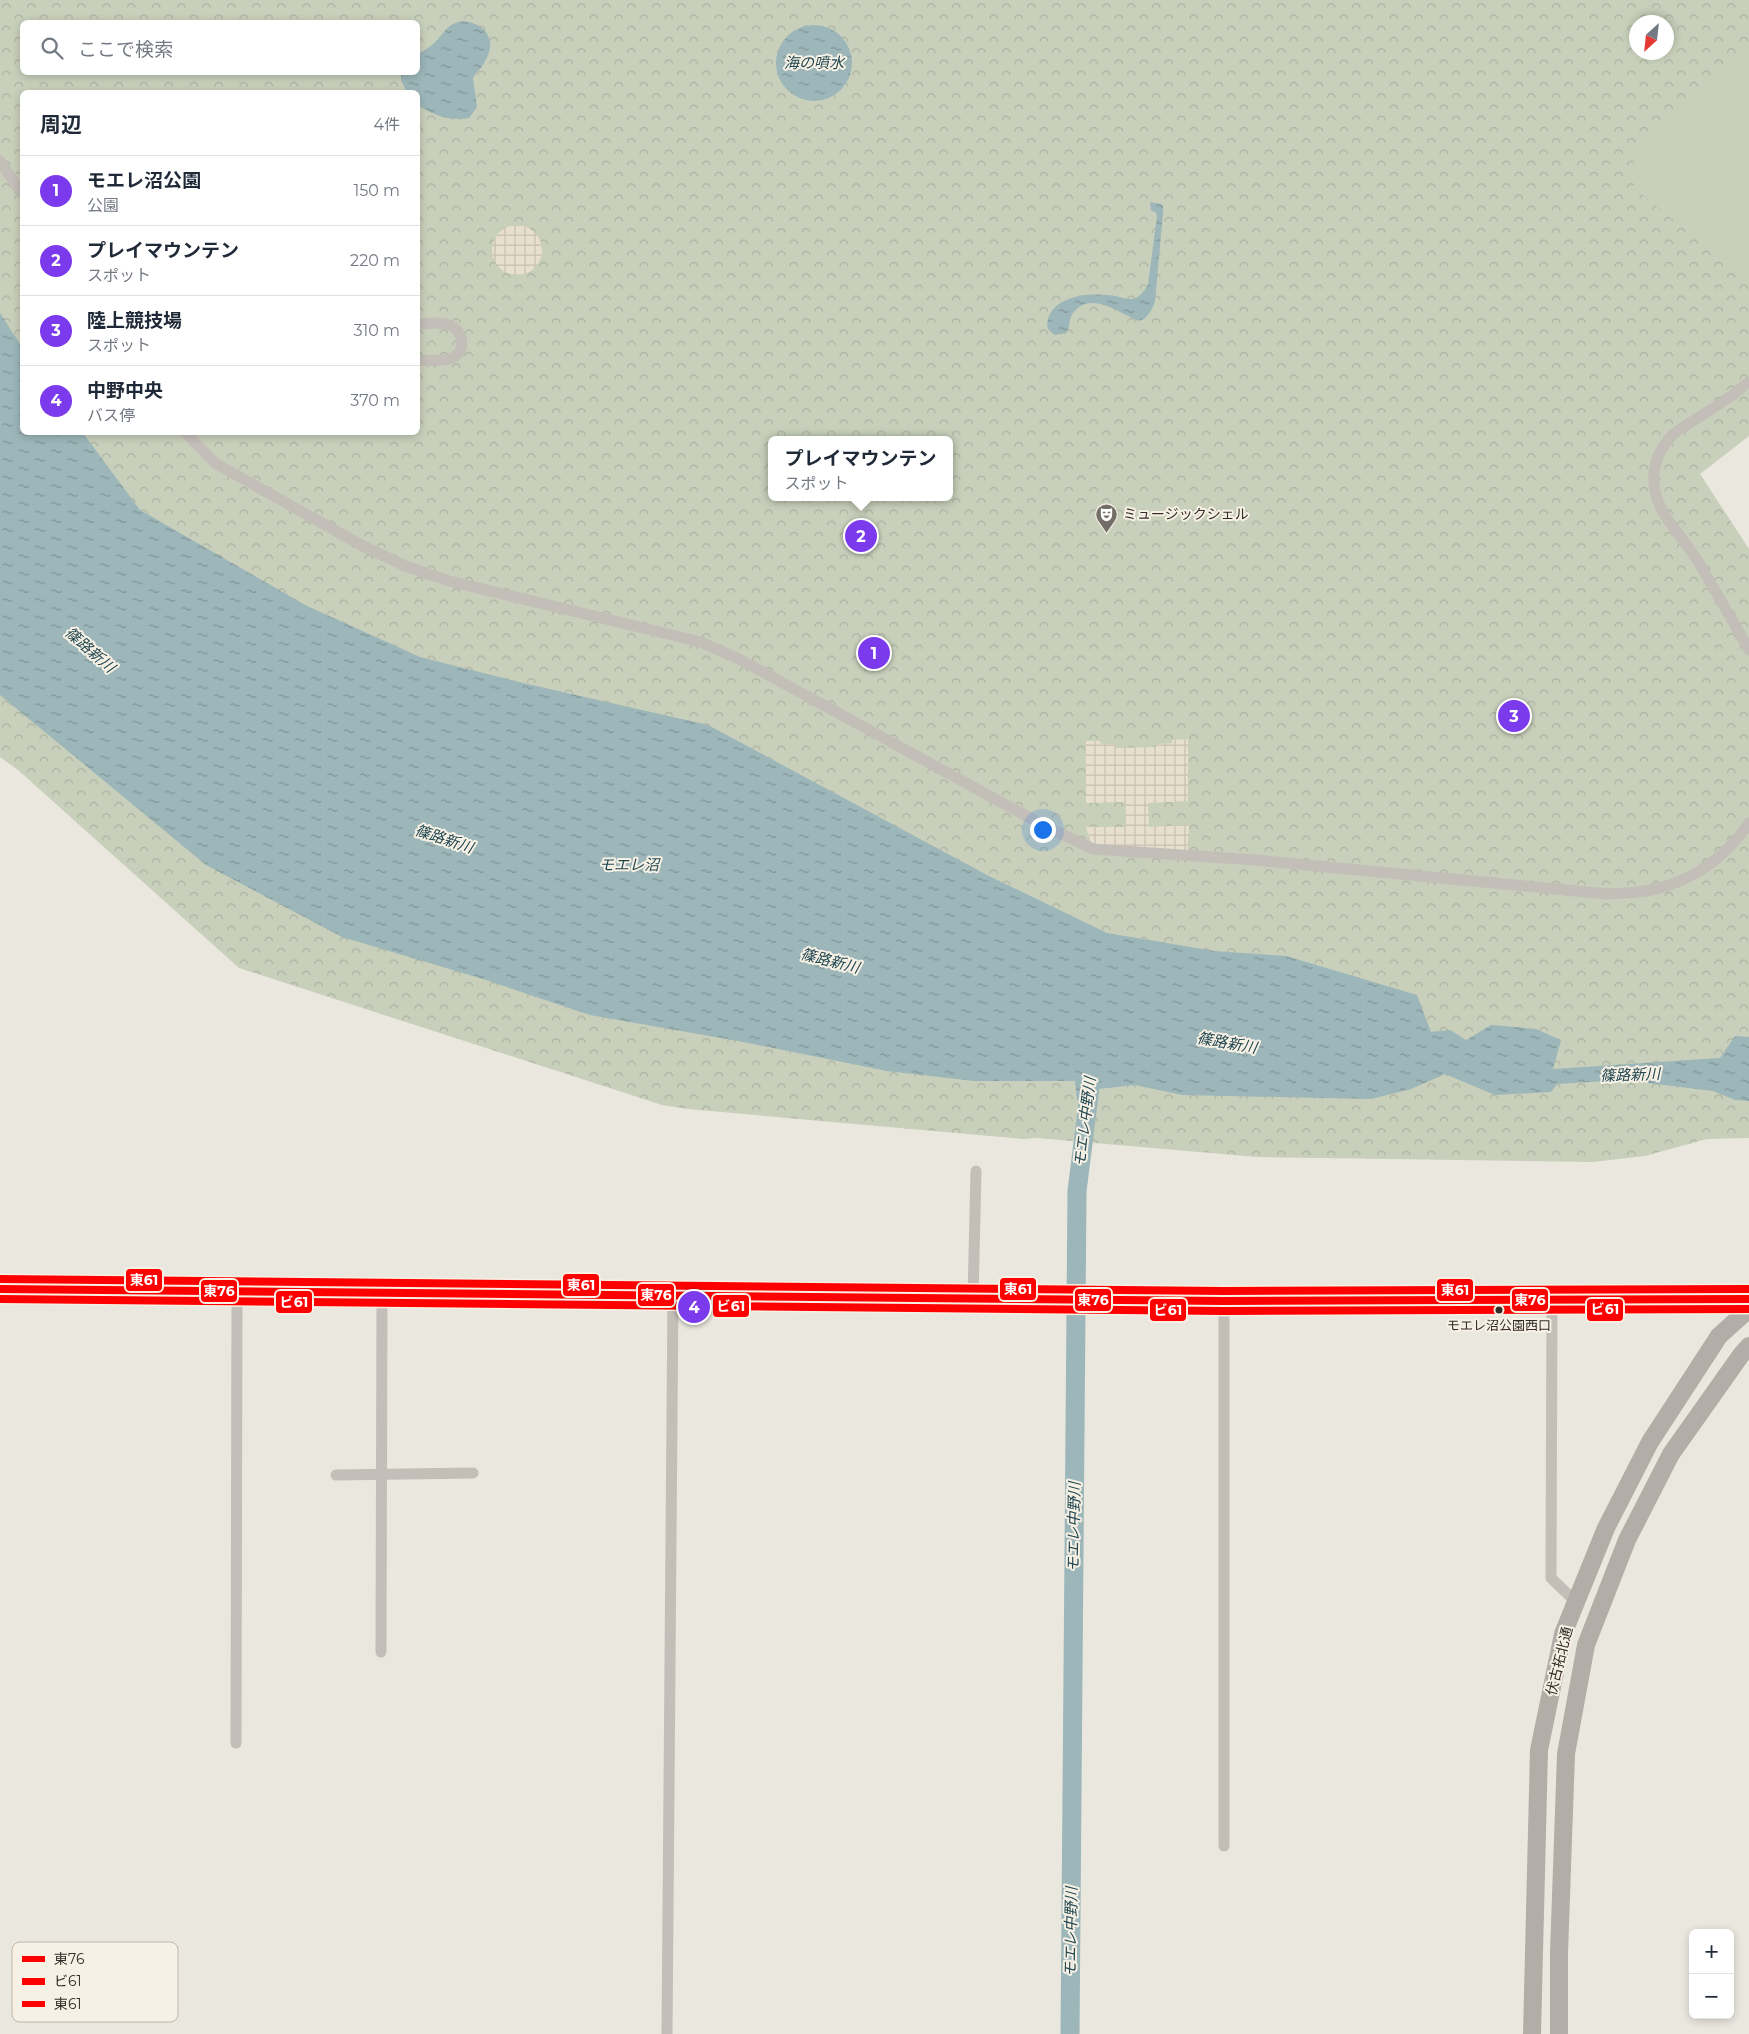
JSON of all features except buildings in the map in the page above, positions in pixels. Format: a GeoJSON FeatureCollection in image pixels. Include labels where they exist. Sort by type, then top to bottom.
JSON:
{"type":"FeatureCollection","features":[{"type":"Feature","properties":{"kind":"main road","name":"伏古拓北通"},"geometry":{"type":"LineString","coordinates":[[1532,2034],[1539,1750],[1563,1634],[1606,1528],[1650,1442],[1720,1336],[1749,1309]]}},
{"type":"Feature","properties":{"kind":"main road","name":"伏古拓北通"},"geometry":{"type":"LineString","coordinates":[[1559,2034],[1566,1754],[1586,1645],[1627,1540],[1671,1454],[1749,1346]]}},
{"type":"Feature","properties":{"kind":"street"},"geometry":{"type":"LineString","coordinates":[[0,161],[20,191]]}},
{"type":"Feature","properties":{"kind":"street"},"geometry":{"type":"LineString","coordinates":[[420,324],[442,323],[450,325],[460,334],[462,340],[459,352],[455,357],[448,360],[420,360]]}},
{"type":"Feature","properties":{"kind":"street"},"geometry":{"type":"LineString","coordinates":[[1749,382],[1733,395],[1673,434],[1658,454],[1654,482],[1656,497],[1662,511],[1696,558],[1749,650]]}},
{"type":"Feature","properties":{"kind":"street"},"geometry":{"type":"LineString","coordinates":[[188,435],[215,463],[361,545],[406,566],[449,581],[701,642],[741,660],[1041,824],[1093,849],[1255,860],[1608,894],[1651,890],[1681,881],[1706,868],[1730,847],[1749,823]]}},
{"type":"Feature","properties":{"kind":"street"},"geometry":{"type":"LineString","coordinates":[[973,1298],[976,1171]]}},
{"type":"Feature","properties":{"kind":"street"},"geometry":{"type":"LineString","coordinates":[[0,1289],[1224,1300],[1749,1299]]}},
{"type":"Feature","properties":{"kind":"street"},"geometry":{"type":"LineString","coordinates":[[236,1743],[237,1291]]}},
{"type":"Feature","properties":{"kind":"street"},"geometry":{"type":"LineString","coordinates":[[381,1652],[382,1292]]}},
{"type":"Feature","properties":{"kind":"street"},"geometry":{"type":"LineString","coordinates":[[667,2034],[673,1294]]}},
{"type":"Feature","properties":{"kind":"street"},"geometry":{"type":"LineString","coordinates":[[1552,1298],[1551,1578],[1576,1602]]}},
{"type":"Feature","properties":{"kind":"street"},"geometry":{"type":"LineString","coordinates":[[1224,1300],[1224,1846]]}},
{"type":"Feature","properties":{"kind":"street"},"geometry":{"type":"LineString","coordinates":[[336,1476],[473,1473]]}},
{"type":"Feature","properties":{"kind":"green space"},"geometry":{"type":"Polygon","coordinates":[[[0,0],[1749,0],[1749,436],[1700,474],[1749,549],[1749,1138],[1707,1139],[1645,1156],[1593,1162],[1257,1157],[1037,1138],[1023,1139],[688,1109],[662,1105],[239,968],[18,770],[0,757],[0,0]]]}},
{"type":"Feature","properties":{"kind":"green space"},"geometry":{"type":"Polygon","coordinates":[[[1749,42],[1749,282],[1634,188],[1634,150],[1749,42]]]}},
{"type":"Feature","properties":{"kind":"shaded area"},"geometry":{"type":"Polygon","coordinates":[[[512,225],[522,225],[535,232],[542,245],[542,255],[535,268],[522,275],[512,275],[503,271],[496,264],[492,255],[492,245],[496,236],[503,229],[512,225]]]}},
{"type":"Feature","properties":{"kind":"shaded area"},"geometry":{"type":"Polygon","coordinates":[[[1188,739],[1188,801],[1148,803],[1149,827],[1189,825],[1187,856],[1093,849],[1086,827],[1126,827],[1125,802],[1086,803],[1085,741],[1115,744],[1116,748],[1156,747],[1157,744],[1172,743],[1172,740],[1188,739]]]}},
{"type":"Feature","properties":{"kind":"water"},"geometry":{"type":"Polygon","coordinates":[[[464,21],[479,26],[488,35],[490,41],[488,55],[473,79],[477,107],[469,118],[462,119],[448,118],[429,112],[420,105],[420,90],[406,90],[401,80],[401,75],[420,75],[420,53],[433,44],[451,25],[464,21]]]}},
{"type":"Feature","properties":{"kind":"water","name":"海の噴水"},"geometry":{"type":"Polygon","coordinates":[[[814,25],[829,28],[841,36],[849,48],[852,63],[849,78],[841,90],[829,98],[814,101],[799,98],[787,90],[779,78],[776,63],[779,48],[787,36],[799,28],[814,25]]]}},
{"type":"Feature","properties":{"kind":"water"},"geometry":{"type":"Polygon","coordinates":[[[1150,202],[1161,204],[1163,206],[1163,213],[1155,301],[1149,313],[1139,321],[1106,306],[1089,303],[1081,306],[1072,314],[1066,333],[1055,335],[1048,328],[1048,319],[1057,305],[1065,301],[1091,295],[1111,295],[1134,299],[1145,290],[1148,285],[1157,216],[1151,210],[1150,202]]]}},
{"type":"Feature","properties":{"kind":"water","name":"モエレ沼"},"geometry":{"type":"Polygon","coordinates":[[[0,313],[20,344],[20,435],[84,435],[140,510],[307,606],[420,657],[523,683],[708,725],[987,875],[1107,933],[1214,951],[1286,956],[1417,995],[1431,1032],[1450,1030],[1466,1040],[1491,1025],[1536,1029],[1561,1040],[1553,1069],[1720,1058],[1735,1036],[1749,1037],[1749,1101],[1735,1100],[1713,1091],[1624,1080],[1557,1084],[1551,1092],[1495,1095],[1445,1074],[1411,1089],[1371,1099],[1182,1095],[1135,1085],[1098,1089],[1096,1104],[1077,1100],[1075,1081],[974,1081],[887,1071],[738,1041],[590,1015],[483,979],[342,937],[206,865],[0,695],[0,313]]]}},
{"type":"Feature","properties":{"kind":"waterway","name":"モエレ中野川"},"geometry":{"type":"LineString","coordinates":[[1070,2034],[1077,1191],[1091,1079]]}},
{"type":"Feature","properties":{"kind":"transit line","name":"東61"},"geometry":{"type":"LineString","coordinates":[[0,1279],[1224,1291],[1749,1289]]}},
{"type":"Feature","properties":{"kind":"transit line","name":"東76"},"geometry":{"type":"LineString","coordinates":[[0,1289],[1224,1301],[1749,1299]]}},
{"type":"Feature","properties":{"kind":"transit line","name":"ビ61"},"geometry":{"type":"LineString","coordinates":[[0,1299],[1224,1311],[1749,1309]]}},
{"type":"Feature","properties":{"kind":"place","name":"ミュージックシェル"},"geometry":{"type":"Point","coordinates":[1107,533]}},
{"type":"Feature","properties":{"kind":"place","name":"プレイマウンテン"},"geometry":{"type":"Point","coordinates":[861,536]}},
{"type":"Feature","properties":{"kind":"place","name":"モエレ沼公園"},"geometry":{"type":"Point","coordinates":[874,653]}},
{"type":"Feature","properties":{"kind":"place","name":"陸上競技場"},"geometry":{"type":"Point","coordinates":[1514,716]}},
{"type":"Feature","properties":{"kind":"place","name":"中野中央"},"geometry":{"type":"Point","coordinates":[694,1307]}},
{"type":"Feature","properties":{"kind":"place","name":"モエレ沼公園西口"},"geometry":{"type":"Point","coordinates":[1499,1310]}},
{"type":"Feature","properties":{"kind":"water label","name":"篠路新川"},"geometry":{"type":"Point","coordinates":[90,650]}},
{"type":"Feature","properties":{"kind":"water label","name":"篠路新川"},"geometry":{"type":"Point","coordinates":[444,839]}},
{"type":"Feature","properties":{"kind":"water label","name":"篠路新川"},"geometry":{"type":"Point","coordinates":[830,961]}},
{"type":"Feature","properties":{"kind":"water label","name":"篠路新川"},"geometry":{"type":"Point","coordinates":[1227,1043]}},
{"type":"Feature","properties":{"kind":"water label","name":"篠路新川"},"geometry":{"type":"Point","coordinates":[1630,1075]}}]}
